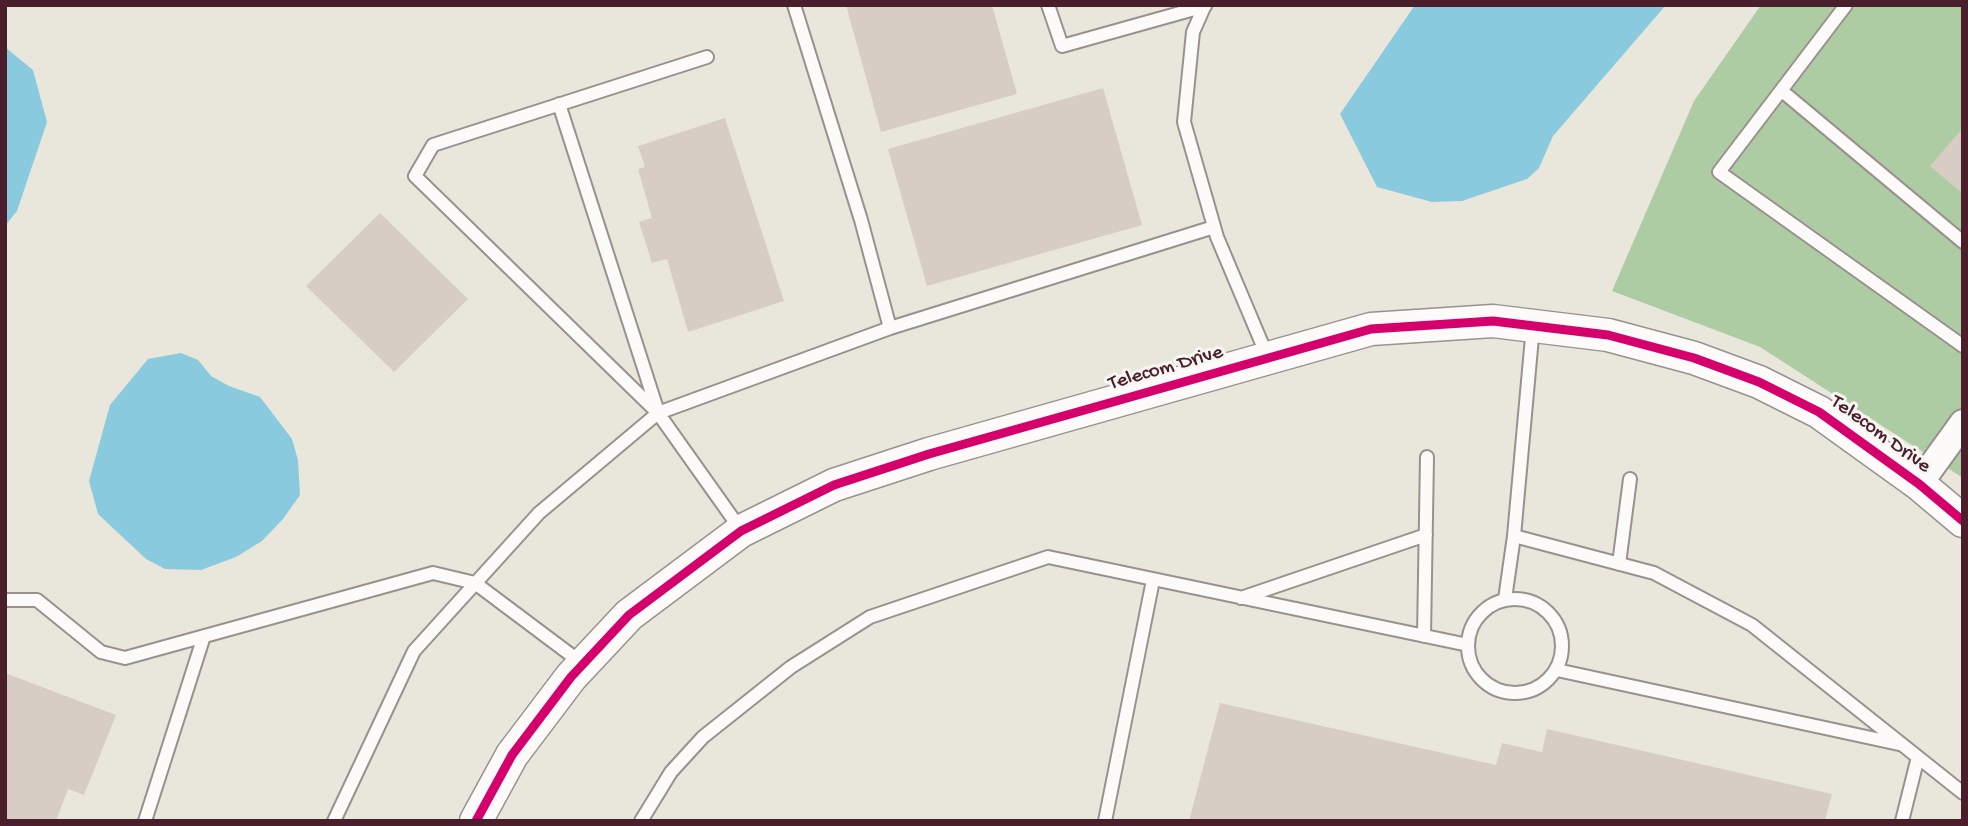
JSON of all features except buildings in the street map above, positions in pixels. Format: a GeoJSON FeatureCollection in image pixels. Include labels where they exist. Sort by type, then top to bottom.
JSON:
{"type":"FeatureCollection","features":[{"type":"Feature","properties":{"kind":"street","name":"Telecom Drive"},"geometry":{"type":"LineString","coordinates":[[475,821],[512,755],[583,664],[629,615],[741,531],[834,485],[929,454],[1371,329],[1493,321],[1608,335],[1694,358],[1759,382],[1819,412],[1919,485],[1963,521]]}},
{"type":"Feature","properties":{"kind":"street"},"geometry":{"type":"LineString","coordinates":[[1919,485],[1963,424]]}},
{"type":"Feature","properties":{"kind":"lane"},"geometry":{"type":"LineString","coordinates":[[794,5],[861,220],[890,328]]}},
{"type":"Feature","properties":{"kind":"lane"},"geometry":{"type":"LineString","coordinates":[[1048,5],[1062,46],[1205,6]]}},
{"type":"Feature","properties":{"kind":"lane"},"geometry":{"type":"LineString","coordinates":[[1846,5],[1719,172],[1963,346]]}},
{"type":"Feature","properties":{"kind":"lane"},"geometry":{"type":"LineString","coordinates":[[1205,6],[1193,32],[1184,122],[1214,227],[1268,358]]}},
{"type":"Feature","properties":{"kind":"lane"},"geometry":{"type":"LineString","coordinates":[[706,57],[433,145],[415,176],[658,413],[741,531]]}},
{"type":"Feature","properties":{"kind":"lane"},"geometry":{"type":"LineString","coordinates":[[1782,91],[1963,242]]}},
{"type":"Feature","properties":{"kind":"lane"},"geometry":{"type":"LineString","coordinates":[[559,104],[658,413]]}},
{"type":"Feature","properties":{"kind":"lane"},"geometry":{"type":"LineString","coordinates":[[334,821],[414,651],[539,513],[658,413],[890,328],[1214,227]]}},
{"type":"Feature","properties":{"kind":"lane"},"geometry":{"type":"LineString","coordinates":[[1505,600],[1514,536],[1533,326]]}},
{"type":"Feature","properties":{"kind":"lane"},"geometry":{"type":"LineString","coordinates":[[1424,636],[1427,457]]}},
{"type":"Feature","properties":{"kind":"lane"},"geometry":{"type":"LineString","coordinates":[[1619,564],[1630,479]]}},
{"type":"Feature","properties":{"kind":"lane"},"geometry":{"type":"LineString","coordinates":[[1239,598],[1426,535]]}},
{"type":"Feature","properties":{"kind":"lane"},"geometry":{"type":"LineString","coordinates":[[1514,536],[1654,573],[1752,625],[1963,793]]}},
{"type":"Feature","properties":{"kind":"lane"},"geometry":{"type":"LineString","coordinates":[[641,821],[670,772],[703,737],[791,667],[870,617],[1048,556],[1468,645]]}},
{"type":"Feature","properties":{"kind":"lane"},"geometry":{"type":"LineString","coordinates":[[5,600],[37,600],[101,652],[125,657],[433,573],[475,583],[583,664]]}},
{"type":"Feature","properties":{"kind":"lane"},"geometry":{"type":"LineString","coordinates":[[1105,821],[1153,580]]}},
{"type":"Feature","properties":{"kind":"lane"},"geometry":{"type":"LineString","coordinates":[[1520,599],[1536,603],[1549,612],[1563,640],[1557,670],[1547,682],[1518,694],[1502,692],[1477,675],[1468,645],[1471,629],[1479,616],[1490,606],[1505,600],[1520,599]]}},
{"type":"Feature","properties":{"kind":"lane"},"geometry":{"type":"LineString","coordinates":[[145,821],[204,636]]}},
{"type":"Feature","properties":{"kind":"lane"},"geometry":{"type":"LineString","coordinates":[[1557,670],[1903,745]]}},
{"type":"Feature","properties":{"kind":"lane"},"geometry":{"type":"LineString","coordinates":[[1902,821],[1918,757]]}},
{"type":"Feature","properties":{"kind":"green space"},"geometry":{"type":"Polygon","coordinates":[[[1761,5],[1963,5],[1963,478],[1760,347],[1612,291],[1694,101],[1761,5]]]}},
{"type":"Feature","properties":{"kind":"water"},"geometry":{"type":"Polygon","coordinates":[[[1415,5],[1666,5],[1553,136],[1539,168],[1527,179],[1462,201],[1432,202],[1377,187],[1340,114],[1415,5]]]}},
{"type":"Feature","properties":{"kind":"water"},"geometry":{"type":"Polygon","coordinates":[[[5,47],[33,70],[47,122],[17,211],[5,226],[5,47]]]}},
{"type":"Feature","properties":{"kind":"water"},"geometry":{"type":"Polygon","coordinates":[[[181,353],[198,360],[211,376],[229,386],[260,397],[292,439],[298,460],[300,495],[283,519],[262,541],[236,557],[201,570],[165,569],[146,559],[98,514],[89,481],[110,405],[148,359],[181,353]]]}},
{"type":"Feature","properties":{"kind":"cycle path"},"geometry":{"type":"LineString","coordinates":[[476,821],[512,755],[571,677],[629,615],[741,531],[834,485],[929,454],[1371,329],[1493,321],[1608,335],[1694,358],[1759,382],[1819,412],[1919,484],[1963,521]]}}]}
